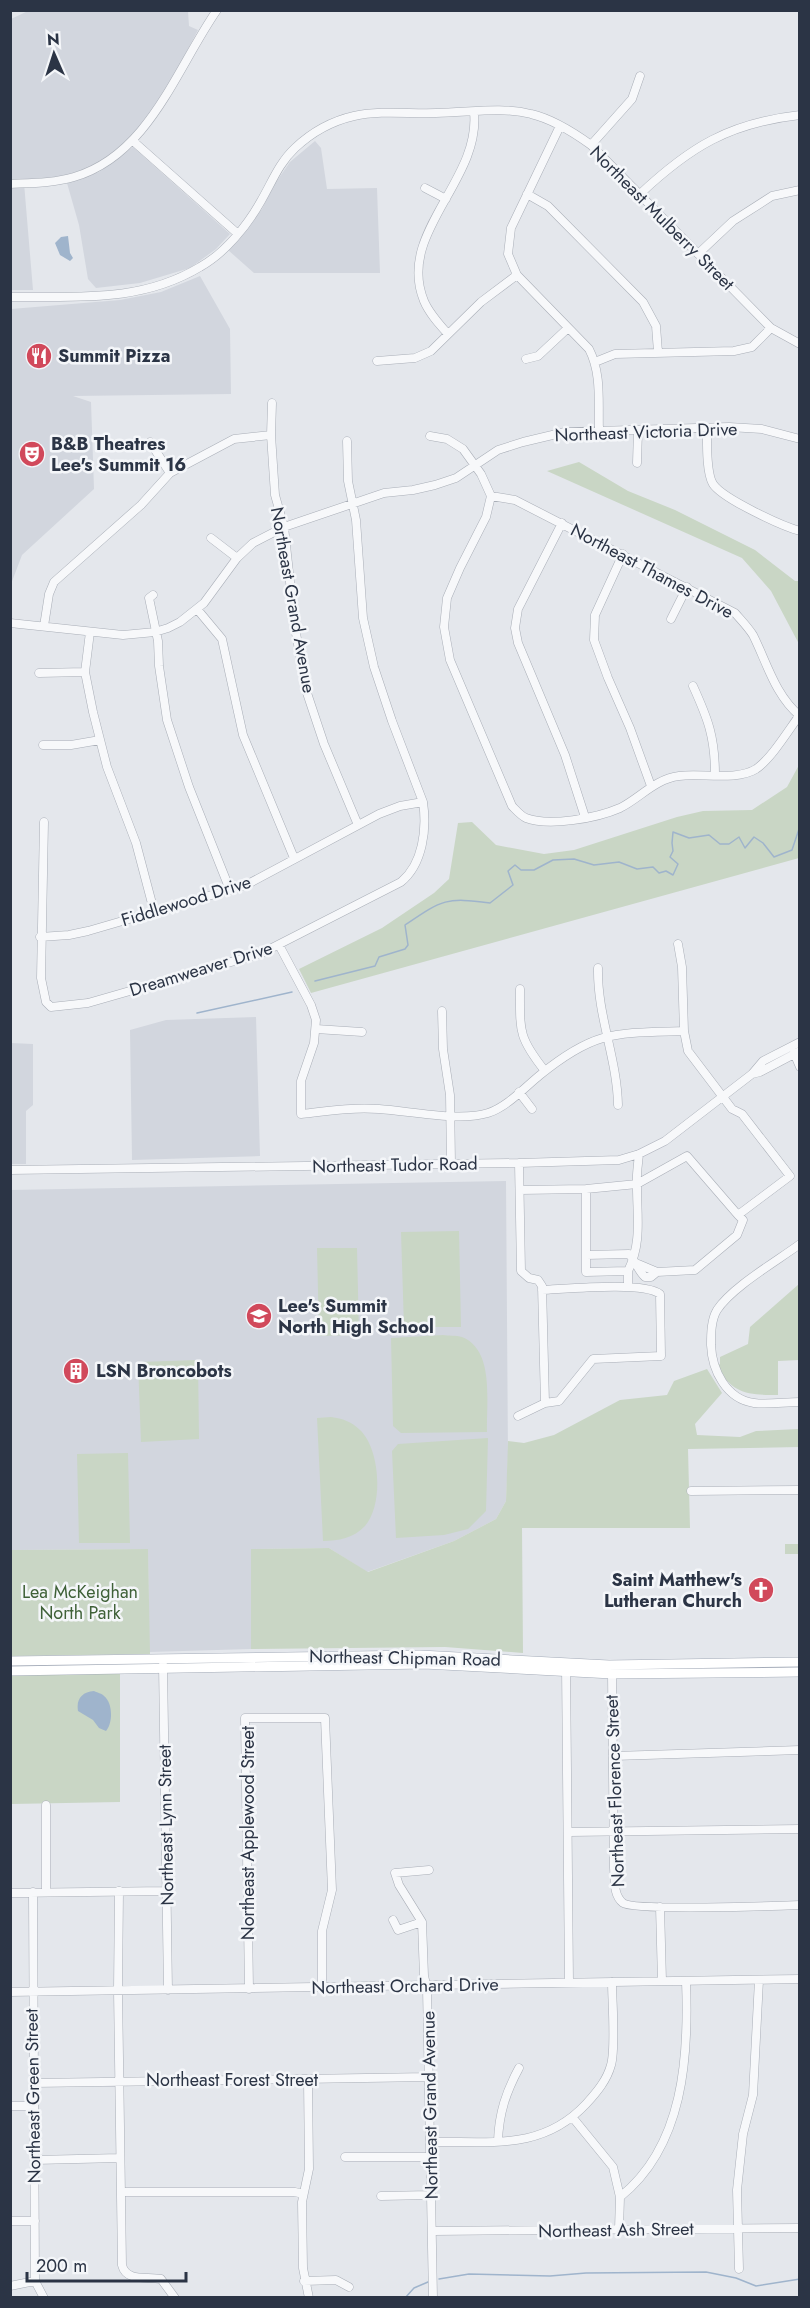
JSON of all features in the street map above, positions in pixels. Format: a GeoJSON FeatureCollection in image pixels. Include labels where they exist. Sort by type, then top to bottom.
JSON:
{"type":"FeatureCollection","features":[{"type":"Feature","properties":{"kind":"main road","name":"Northeast Chipman Road"},"geometry":{"type":"LineString","coordinates":[[10,1671],[420,1655],[471,1656],[612,1674],[800,1670]]}},
{"type":"Feature","properties":{"kind":"main road","name":"Northeast Chipman Road"},"geometry":{"type":"LineString","coordinates":[[10,1661],[163,1664]]}},
{"type":"Feature","properties":{"kind":"main road","name":"Northeast Chipman Road"},"geometry":{"type":"LineString","coordinates":[[567,1669],[800,1662]]}},
{"type":"Feature","properties":{"kind":"street"},"geometry":{"type":"LineString","coordinates":[[10,184],[36,183],[76,176],[91,170],[133,141],[149,122],[217,10]]}},
{"type":"Feature","properties":{"kind":"street"},"geometry":{"type":"LineString","coordinates":[[591,145],[632,99],[640,76]]}},
{"type":"Feature","properties":{"kind":"street","name":"Northeast Mulberry Street"},"geometry":{"type":"LineString","coordinates":[[10,297],[111,296],[134,293],[156,287],[202,266],[237,234],[260,203],[281,164],[311,134],[322,128],[356,116],[388,113],[506,111],[530,114],[560,126],[591,145],[771,328],[800,344]]}},
{"type":"Feature","properties":{"kind":"street"},"geometry":{"type":"LineString","coordinates":[[448,334],[424,301],[418,268],[420,252],[470,155],[475,136],[474,112]]}},
{"type":"Feature","properties":{"kind":"street"},"geometry":{"type":"LineString","coordinates":[[640,194],[667,168],[694,149],[736,128],[775,118],[800,115]]}},
{"type":"Feature","properties":{"kind":"street"},"geometry":{"type":"LineString","coordinates":[[560,126],[511,228],[508,254],[517,275],[585,343],[595,362],[598,381],[598,431]]}},
{"type":"Feature","properties":{"kind":"street"},"geometry":{"type":"LineString","coordinates":[[133,141],[237,234]]}},
{"type":"Feature","properties":{"kind":"street"},"geometry":{"type":"LineString","coordinates":[[425,188],[446,198]]}},
{"type":"Feature","properties":{"kind":"street"},"geometry":{"type":"LineString","coordinates":[[698,255],[733,221],[772,196],[800,190]]}},
{"type":"Feature","properties":{"kind":"street"},"geometry":{"type":"LineString","coordinates":[[527,194],[548,206],[643,302],[656,326],[658,352]]}},
{"type":"Feature","properties":{"kind":"street"},"geometry":{"type":"LineString","coordinates":[[377,362],[415,358],[431,351],[481,302],[517,275]]}},
{"type":"Feature","properties":{"kind":"street"},"geometry":{"type":"LineString","coordinates":[[526,360],[538,356],[568,328]]}},
{"type":"Feature","properties":{"kind":"street"},"geometry":{"type":"LineString","coordinates":[[595,362],[615,354],[734,351],[752,347],[771,328]]}},
{"type":"Feature","properties":{"kind":"street","name":"Northeast Grand Avenue"},"geometry":{"type":"LineString","coordinates":[[272,403],[271,435],[275,495],[284,527],[295,628],[307,693],[324,744],[358,825]]}},
{"type":"Feature","properties":{"kind":"street"},"geometry":{"type":"LineString","coordinates":[[706,429],[712,484],[728,497],[786,527],[800,531]]}},
{"type":"Feature","properties":{"kind":"street","name":"Northeast Victoria Drive"},"geometry":{"type":"LineString","coordinates":[[10,623],[90,632],[123,634],[155,632],[180,622],[204,603],[237,558],[253,543],[284,527],[384,493],[435,485],[476,466],[498,450],[565,432],[762,429],[800,439]]}},
{"type":"Feature","properties":{"kind":"street"},"geometry":{"type":"LineString","coordinates":[[637,463],[638,430]]}},
{"type":"Feature","properties":{"kind":"street"},"geometry":{"type":"LineString","coordinates":[[44,626],[49,594],[54,582],[141,505],[170,473],[234,439],[271,435]]}},
{"type":"Feature","properties":{"kind":"street"},"geometry":{"type":"LineString","coordinates":[[430,436],[447,439],[457,444],[476,466],[490,496],[486,517],[447,598],[444,627],[450,660],[512,806],[525,817],[545,823],[585,818],[620,808],[651,786],[679,776],[736,774],[755,769],[768,757],[799,716]]}},
{"type":"Feature","properties":{"kind":"street"},"geometry":{"type":"LineString","coordinates":[[347,441],[348,481],[354,503],[363,618],[374,667],[392,722],[423,802]]}},
{"type":"Feature","properties":{"kind":"street"},"geometry":{"type":"LineString","coordinates":[[150,442],[170,473]]}},
{"type":"Feature","properties":{"kind":"street","name":"Northeast Thames Drive"},"geometry":{"type":"LineString","coordinates":[[490,496],[515,500],[735,612],[751,632],[783,698],[799,716]]}},
{"type":"Feature","properties":{"kind":"street"},"geometry":{"type":"LineString","coordinates":[[562,523],[518,609],[515,628],[518,643],[565,755],[585,818]]}},
{"type":"Feature","properties":{"kind":"street"},"geometry":{"type":"LineString","coordinates":[[211,538],[237,558]]}},
{"type":"Feature","properties":{"kind":"street"},"geometry":{"type":"LineString","coordinates":[[623,554],[595,615],[594,640],[651,786]]}},
{"type":"Feature","properties":{"kind":"street"},"geometry":{"type":"LineString","coordinates":[[671,619],[687,587]]}},
{"type":"Feature","properties":{"kind":"street"},"geometry":{"type":"LineString","coordinates":[[153,595],[148,598],[155,632],[164,705],[172,740],[230,890]]}},
{"type":"Feature","properties":{"kind":"street"},"geometry":{"type":"LineString","coordinates":[[196,609],[222,639],[243,735],[294,858]]}},
{"type":"Feature","properties":{"kind":"street"},"geometry":{"type":"LineString","coordinates":[[90,632],[85,672],[100,740],[113,785],[136,843],[154,911]]}},
{"type":"Feature","properties":{"kind":"street"},"geometry":{"type":"LineString","coordinates":[[39,674],[85,672]]}},
{"type":"Feature","properties":{"kind":"street"},"geometry":{"type":"LineString","coordinates":[[693,686],[710,723],[715,750],[715,775]]}},
{"type":"Feature","properties":{"kind":"street"},"geometry":{"type":"LineString","coordinates":[[44,745],[71,745],[100,740]]}},
{"type":"Feature","properties":{"kind":"street","name":"Fiddlewood Drive"},"geometry":{"type":"LineString","coordinates":[[40,937],[78,933],[230,890],[255,880],[390,809],[423,802]]}},
{"type":"Feature","properties":{"kind":"street","name":"Dreamweaver Drive"},"geometry":{"type":"LineString","coordinates":[[40,937],[41,978],[46,1002],[51,1007],[88,1003],[262,953],[408,876],[417,860],[421,846],[425,815],[423,802]]}},
{"type":"Feature","properties":{"kind":"street"},"geometry":{"type":"LineString","coordinates":[[40,937],[44,822]]}},
{"type":"Feature","properties":{"kind":"street"},"geometry":{"type":"LineString","coordinates":[[678,944],[683,979],[684,1031],[688,1051],[722,1097],[732,1109],[742,1114],[790,1176],[738,1215]]}},
{"type":"Feature","properties":{"kind":"street"},"geometry":{"type":"LineString","coordinates":[[279,945],[311,1005],[316,1029],[301,1081],[301,1114],[367,1108],[451,1115],[486,1114],[501,1107],[573,1050],[608,1036],[625,1033],[684,1031]]}},
{"type":"Feature","properties":{"kind":"street"},"geometry":{"type":"LineString","coordinates":[[598,968],[597,990],[617,1073],[618,1105]]}},
{"type":"Feature","properties":{"kind":"street"},"geometry":{"type":"LineString","coordinates":[[520,989],[522,1035],[529,1051],[545,1071]]}},
{"type":"Feature","properties":{"kind":"street"},"geometry":{"type":"LineString","coordinates":[[442,1011],[443,1049],[449,1084],[452,1164]]}},
{"type":"Feature","properties":{"kind":"street"},"geometry":{"type":"LineString","coordinates":[[316,1029],[362,1032]]}},
{"type":"Feature","properties":{"kind":"street","name":"Northeast Tudor Road"},"geometry":{"type":"LineString","coordinates":[[10,1170],[619,1160],[639,1154],[665,1141],[752,1074],[763,1061],[800,1042]]}},
{"type":"Feature","properties":{"kind":"street"},"geometry":{"type":"LineString","coordinates":[[797,1052],[800,1067]]}},
{"type":"Feature","properties":{"kind":"street","name":"Northeast Tudor Road"},"geometry":{"type":"LineString","coordinates":[[752,1074],[797,1052]]}},
{"type":"Feature","properties":{"kind":"street"},"geometry":{"type":"LineString","coordinates":[[519,1092],[532,1109]]}},
{"type":"Feature","properties":{"kind":"street"},"geometry":{"type":"LineString","coordinates":[[628,1287],[628,1271],[636,1262],[639,1237],[636,1184],[639,1154]]}},
{"type":"Feature","properties":{"kind":"street"},"geometry":{"type":"LineString","coordinates":[[520,1190],[586,1189],[636,1184],[687,1156],[743,1220],[737,1235],[694,1270],[657,1272],[651,1277],[645,1277],[640,1273],[636,1262],[629,1254],[586,1255]]}},
{"type":"Feature","properties":{"kind":"street"},"geometry":{"type":"LineString","coordinates":[[519,1163],[521,1271],[529,1278],[538,1280],[542,1290],[545,1403]]}},
{"type":"Feature","properties":{"kind":"street"},"geometry":{"type":"LineString","coordinates":[[586,1189],[586,1272],[628,1271]]}},
{"type":"Feature","properties":{"kind":"street"},"geometry":{"type":"LineString","coordinates":[[800,1244],[726,1298],[716,1312],[711,1331],[711,1355],[716,1374],[731,1393],[752,1403],[800,1402]]}},
{"type":"Feature","properties":{"kind":"street"},"geometry":{"type":"LineString","coordinates":[[518,1416],[545,1403],[559,1401],[593,1359],[661,1356],[660,1294],[654,1289],[628,1287],[542,1290]]}},
{"type":"Feature","properties":{"kind":"street"},"geometry":{"type":"LineString","coordinates":[[691,1491],[800,1490]]}},
{"type":"Feature","properties":{"kind":"street","name":"Northeast Lynn Street"},"geometry":{"type":"LineString","coordinates":[[163,1664],[168,1990]]}},
{"type":"Feature","properties":{"kind":"street"},"geometry":{"type":"LineString","coordinates":[[567,1669],[569,1982]]}},
{"type":"Feature","properties":{"kind":"street","name":"Northeast Florence Street"},"geometry":{"type":"LineString","coordinates":[[612,1674],[616,1893],[623,1903],[632,1906],[660,1907],[800,1905]]}},
{"type":"Feature","properties":{"kind":"street","name":"Northeast Applewood Street"},"geometry":{"type":"LineString","coordinates":[[249,1989],[245,1718],[326,1719],[332,1890],[321,1931],[322,1987]]}},
{"type":"Feature","properties":{"kind":"street"},"geometry":{"type":"LineString","coordinates":[[614,1756],[800,1750]]}},
{"type":"Feature","properties":{"kind":"street"},"geometry":{"type":"LineString","coordinates":[[46,1805],[46,1892]]}},
{"type":"Feature","properties":{"kind":"street"},"geometry":{"type":"LineString","coordinates":[[569,1832],[800,1829]]}},
{"type":"Feature","properties":{"kind":"street","name":"Northeast Grand Avenue"},"geometry":{"type":"LineString","coordinates":[[429,1870],[395,1874],[399,1885],[422,1922],[424,1977],[427,1985],[433,2298]]}},
{"type":"Feature","properties":{"kind":"street"},"geometry":{"type":"LineString","coordinates":[[119,1891],[118,2081],[122,2265],[126,2274],[161,2279],[173,2297]]}},
{"type":"Feature","properties":{"kind":"street"},"geometry":{"type":"LineString","coordinates":[[10,1893],[166,1891]]}},
{"type":"Feature","properties":{"kind":"street","name":"Northeast Green Street"},"geometry":{"type":"LineString","coordinates":[[33,1892],[35,2282],[44,2298]]}},
{"type":"Feature","properties":{"kind":"street"},"geometry":{"type":"LineString","coordinates":[[660,1907],[662,1981]]}},
{"type":"Feature","properties":{"kind":"street"},"geometry":{"type":"LineString","coordinates":[[393,1920],[398,1930],[422,1922]]}},
{"type":"Feature","properties":{"kind":"street","name":"Northeast Orchard Drive"},"geometry":{"type":"LineString","coordinates":[[10,1992],[800,1979]]}},
{"type":"Feature","properties":{"kind":"street"},"geometry":{"type":"LineString","coordinates":[[739,2269],[736,2228],[743,2134],[753,2095],[759,1980]]}},
{"type":"Feature","properties":{"kind":"street"},"geometry":{"type":"LineString","coordinates":[[620,2197],[632,2188],[652,2163],[675,2114],[688,2024],[686,1981]]}},
{"type":"Feature","properties":{"kind":"street"},"geometry":{"type":"LineString","coordinates":[[431,2142],[526,2139],[553,2131],[573,2118],[600,2089],[612,2064],[612,1982]]}},
{"type":"Feature","properties":{"kind":"street"},"geometry":{"type":"LineString","coordinates":[[498,2141],[499,2121],[504,2099],[519,2068]]}},
{"type":"Feature","properties":{"kind":"street","name":"Northeast Forest Street"},"geometry":{"type":"LineString","coordinates":[[34,2083],[429,2077]]}},
{"type":"Feature","properties":{"kind":"street"},"geometry":{"type":"LineString","coordinates":[[308,2079],[309,2169],[302,2202],[304,2281],[309,2298]]}},
{"type":"Feature","properties":{"kind":"street"},"geometry":{"type":"LineString","coordinates":[[10,2106],[34,2106]]}},
{"type":"Feature","properties":{"kind":"street"},"geometry":{"type":"LineString","coordinates":[[573,2118],[610,2163],[620,2197],[619,2229]]}},
{"type":"Feature","properties":{"kind":"street"},"geometry":{"type":"LineString","coordinates":[[345,2157],[431,2157]]}},
{"type":"Feature","properties":{"kind":"street"},"geometry":{"type":"LineString","coordinates":[[35,2160],[120,2158]]}},
{"type":"Feature","properties":{"kind":"street"},"geometry":{"type":"LineString","coordinates":[[122,2193],[295,2192],[303,2194]]}},
{"type":"Feature","properties":{"kind":"street"},"geometry":{"type":"LineString","coordinates":[[381,2196],[431,2196]]}},
{"type":"Feature","properties":{"kind":"street"},"geometry":{"type":"LineString","coordinates":[[10,2221],[34,2221]]}},
{"type":"Feature","properties":{"kind":"street","name":"Northeast Ash Street"},"geometry":{"type":"LineString","coordinates":[[433,2231],[800,2228]]}},
{"type":"Feature","properties":{"kind":"street"},"geometry":{"type":"LineString","coordinates":[[304,2281],[336,2280],[349,2286]]}},
{"type":"Feature","properties":{"kind":"street"},"geometry":{"type":"LineString","coordinates":[[10,2286],[35,2282]]}},
{"type":"Feature","properties":{"kind":"shaded area"},"geometry":{"type":"Polygon","coordinates":[[[28,11],[188,11],[189,26],[198,30],[159,104],[133,141],[92,169],[66,181],[24,183],[33,290],[11,290],[11,19],[28,11]]]}},
{"type":"Feature","properties":{"kind":"shaded area"},"geometry":{"type":"Polygon","coordinates":[[[315,141],[321,148],[327,189],[377,188],[380,273],[254,273],[228,250],[262,209],[274,185],[290,162],[315,141]]]}},
{"type":"Feature","properties":{"kind":"shaded area"},"geometry":{"type":"Polygon","coordinates":[[[133,147],[230,234],[216,249],[190,268],[140,283],[96,288],[88,279],[79,225],[67,183],[99,172],[133,147]]]}},
{"type":"Feature","properties":{"kind":"shaded area"},"geometry":{"type":"Polygon","coordinates":[[[200,276],[230,329],[231,394],[73,396],[91,402],[94,489],[22,555],[11,584],[11,309],[120,300],[161,292],[200,276]]]}},
{"type":"Feature","properties":{"kind":"shaded area"},"geometry":{"type":"Polygon","coordinates":[[[256,1017],[260,1156],[132,1160],[130,1030],[166,1020],[256,1017]]]}},
{"type":"Feature","properties":{"kind":"shaded area"},"geometry":{"type":"Polygon","coordinates":[[[11,1043],[33,1044],[33,1105],[26,1111],[26,1164],[11,1164],[11,1043]]]}},
{"type":"Feature","properties":{"kind":"shaded area","name":"Lee's Summit North High School"},"geometry":{"type":"Polygon","coordinates":[[[506,1181],[508,1456],[506,1501],[496,1519],[454,1541],[367,1572],[329,1548],[251,1549],[251,1649],[149,1652],[148,1549],[11,1550],[10,1190],[506,1181]]]}},
{"type":"Feature","properties":{"kind":"green space"},"geometry":{"type":"Polygon","coordinates":[[[579,462],[628,491],[675,510],[755,550],[795,581],[799,581],[799,644],[771,591],[742,558],[547,471],[579,462]]]}},
{"type":"Feature","properties":{"kind":"green space"},"geometry":{"type":"Polygon","coordinates":[[[799,765],[799,858],[311,993],[299,969],[382,928],[434,893],[449,879],[458,823],[472,822],[496,845],[544,854],[574,850],[703,811],[752,810],[787,787],[799,765]]]}},
{"type":"Feature","properties":{"kind":"green space"},"geometry":{"type":"Polygon","coordinates":[[[459,1231],[461,1327],[404,1327],[401,1232],[459,1231]]]}},
{"type":"Feature","properties":{"kind":"green space"},"geometry":{"type":"Polygon","coordinates":[[[317,1248],[357,1248],[359,1335],[319,1336],[317,1248]]]}},
{"type":"Feature","properties":{"kind":"green space"},"geometry":{"type":"Polygon","coordinates":[[[799,1284],[799,1360],[778,1361],[778,1395],[749,1393],[735,1387],[728,1382],[716,1366],[720,1364],[720,1357],[748,1344],[750,1327],[799,1284]]]}},
{"type":"Feature","properties":{"kind":"green space"},"geometry":{"type":"Polygon","coordinates":[[[443,1335],[462,1337],[473,1344],[480,1353],[486,1379],[487,1432],[401,1433],[393,1426],[391,1338],[443,1335]]]}},
{"type":"Feature","properties":{"kind":"green space"},"geometry":{"type":"Polygon","coordinates":[[[198,1360],[199,1439],[141,1442],[138,1362],[198,1360]]]}},
{"type":"Feature","properties":{"kind":"green space"},"geometry":{"type":"Polygon","coordinates":[[[707,1369],[722,1393],[695,1424],[697,1435],[740,1437],[756,1431],[799,1429],[799,1447],[688,1449],[690,1528],[522,1528],[523,1653],[445,1647],[251,1649],[251,1549],[329,1548],[368,1572],[454,1541],[496,1519],[506,1501],[508,1441],[524,1443],[554,1435],[620,1400],[667,1395],[674,1381],[707,1369]]]}},
{"type":"Feature","properties":{"kind":"green space"},"geometry":{"type":"Polygon","coordinates":[[[331,1417],[353,1424],[367,1439],[375,1463],[377,1491],[371,1516],[361,1530],[346,1538],[323,1541],[317,1418],[331,1417]]]}},
{"type":"Feature","properties":{"kind":"green space"},"geometry":{"type":"Polygon","coordinates":[[[488,1438],[486,1511],[468,1529],[444,1535],[396,1538],[392,1451],[398,1444],[488,1438]]]}},
{"type":"Feature","properties":{"kind":"green space"},"geometry":{"type":"Polygon","coordinates":[[[128,1453],[130,1543],[79,1543],[77,1454],[128,1453]]]}},
{"type":"Feature","properties":{"kind":"green space"},"geometry":{"type":"Polygon","coordinates":[[[785,1544],[799,1544],[799,1554],[785,1554],[785,1544]]]}},
{"type":"Feature","properties":{"kind":"green space","name":"Lea McKeighan North Park"},"geometry":{"type":"Polygon","coordinates":[[[148,1549],[150,1654],[11,1656],[11,1550],[148,1549]]]}},
{"type":"Feature","properties":{"kind":"green space"},"geometry":{"type":"Polygon","coordinates":[[[120,1673],[120,1802],[11,1804],[10,1675],[120,1673]]]}},
{"type":"Feature","properties":{"kind":"water"},"geometry":{"type":"Polygon","coordinates":[[[68,236],[70,253],[73,258],[70,261],[60,255],[55,243],[61,237],[68,236]]]}},
{"type":"Feature","properties":{"kind":"water"},"geometry":{"type":"Polygon","coordinates":[[[94,1691],[103,1695],[109,1703],[111,1718],[106,1731],[78,1711],[81,1697],[94,1691]]]}},
{"type":"Feature","properties":{"kind":"waterway"},"geometry":{"type":"LineString","coordinates":[[315,981],[375,966],[379,957],[405,949],[408,945],[405,925],[436,905],[463,900],[490,903],[513,885],[508,871],[515,865],[521,870],[534,870],[553,860],[574,859],[594,865],[619,862],[637,869],[653,867],[659,873],[666,871],[673,875],[678,864],[670,857],[673,851],[673,832],[689,838],[709,835],[720,844],[729,844],[739,837],[745,848],[754,837],[763,843],[774,857],[792,850],[800,826]]}},
{"type":"Feature","properties":{"kind":"waterway"},"geometry":{"type":"LineString","coordinates":[[197,1013],[292,992]]}},
{"type":"Feature","properties":{"kind":"waterway"},"geometry":{"type":"LineString","coordinates":[[439,2279],[469,2274],[550,2276],[586,2273],[706,2272],[736,2278],[756,2286],[800,2279]]}},
{"type":"Feature","properties":{"kind":"waterway"},"geometry":{"type":"LineString","coordinates":[[405,2298],[414,2288],[428,2282]]}},
{"type":"Feature","properties":{"kind":"place","name":"Summit Pizza"},"geometry":{"type":"Point","coordinates":[39,356]}},
{"type":"Feature","properties":{"kind":"place","name":"B&B Theatres Lee's Summit 16"},"geometry":{"type":"Point","coordinates":[32,454]}},
{"type":"Feature","properties":{"kind":"place","name":"Lee's Summit North High School"},"geometry":{"type":"Point","coordinates":[259,1316]}},
{"type":"Feature","properties":{"kind":"place","name":"LSN Broncobots"},"geometry":{"type":"Point","coordinates":[76,1371]}},
{"type":"Feature","properties":{"kind":"place","name":"Saint Matthew's Lutheran Church"},"geometry":{"type":"Point","coordinates":[761,1590]}}]}
